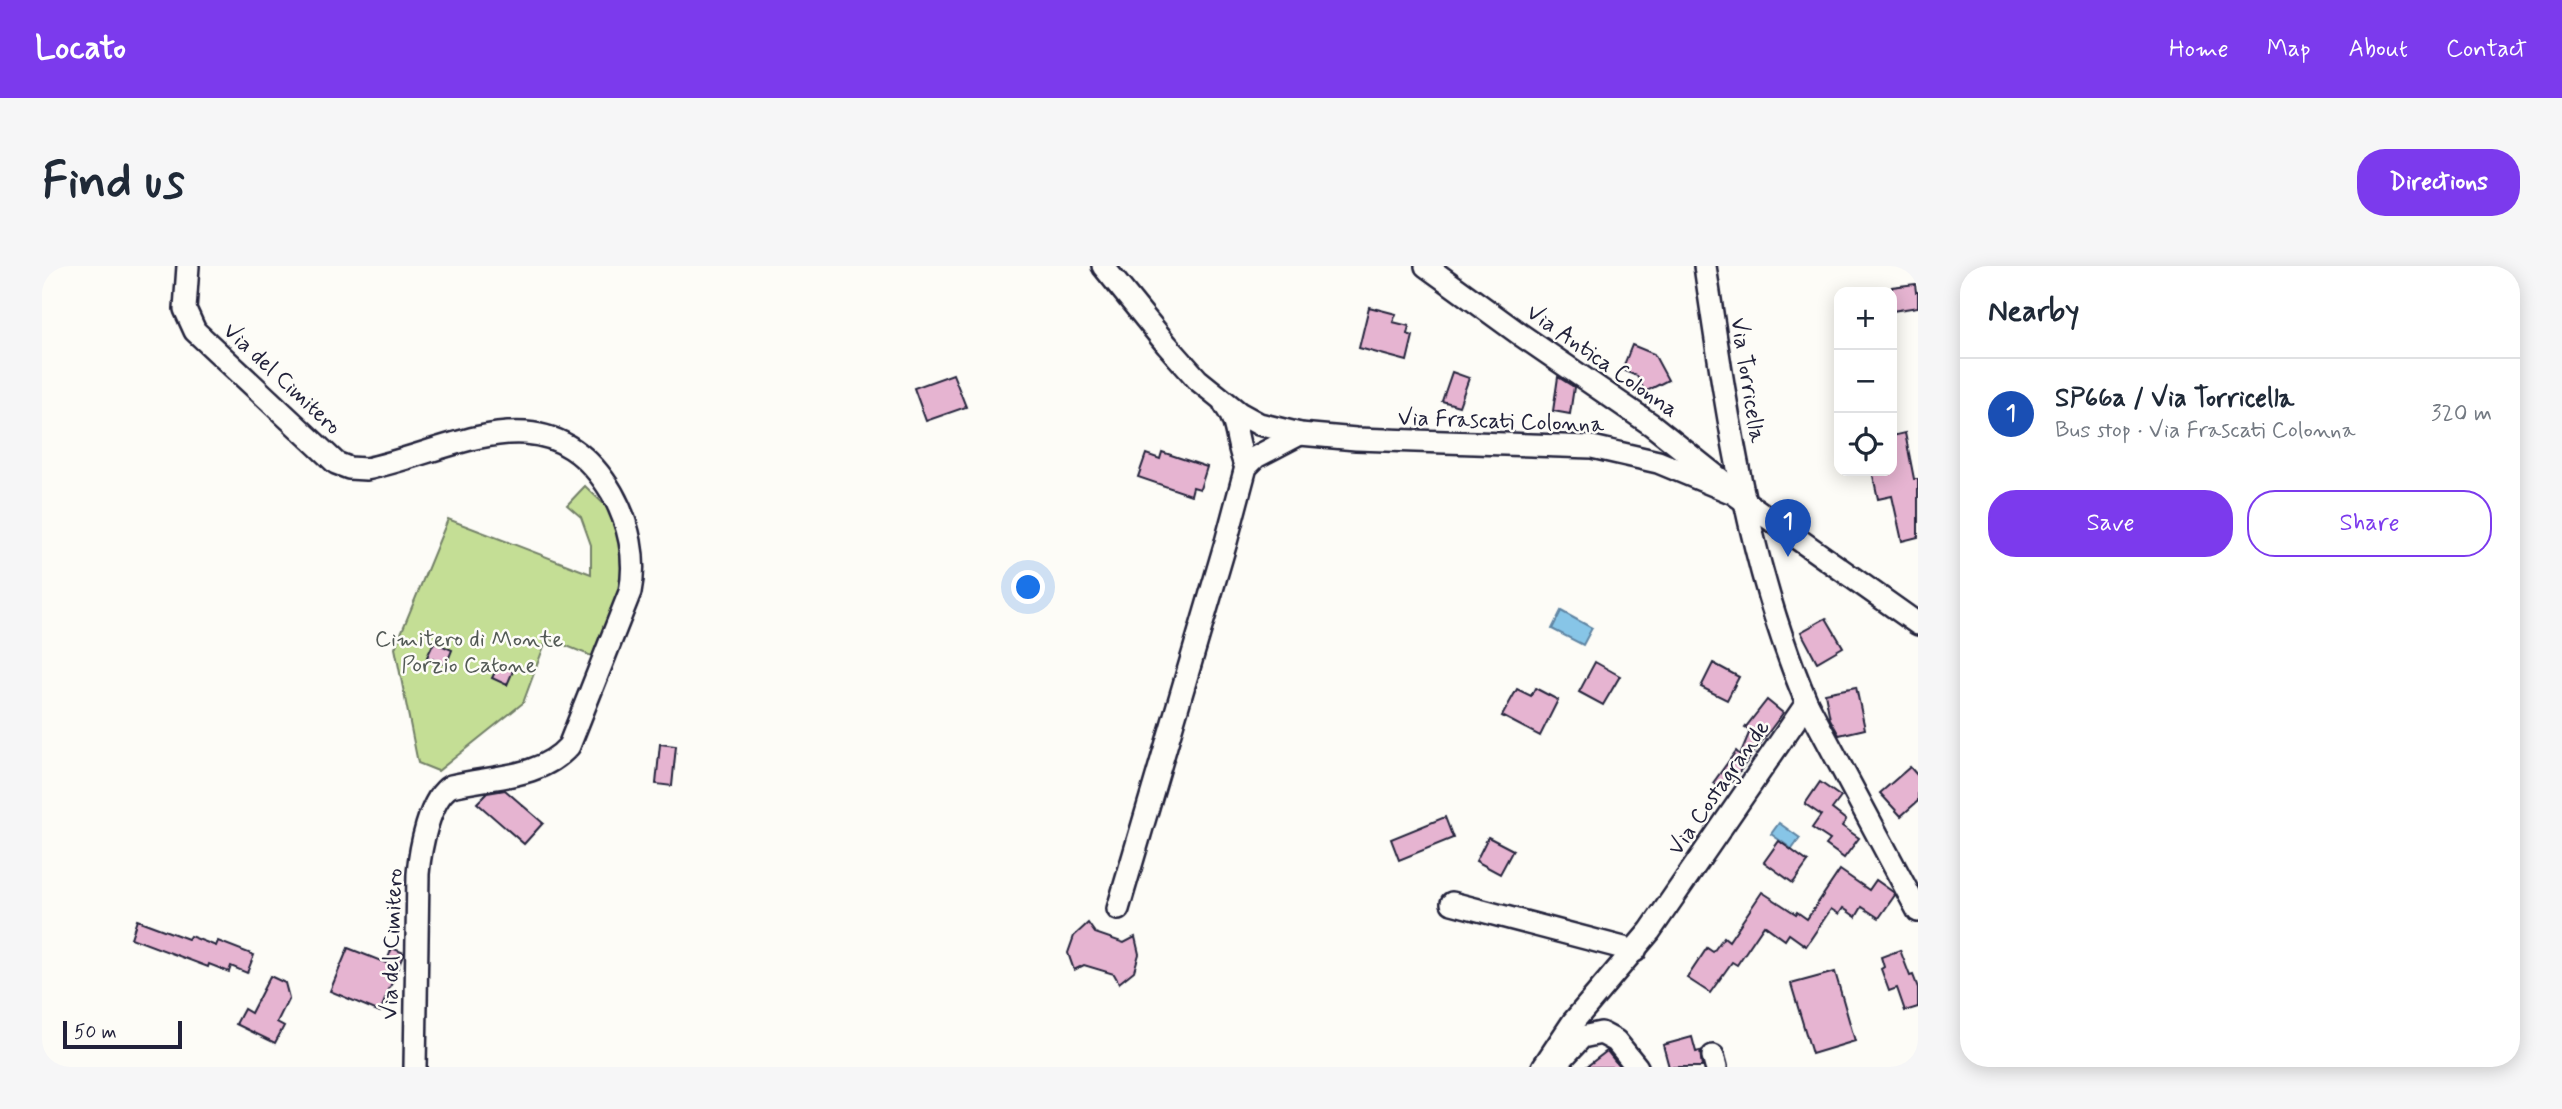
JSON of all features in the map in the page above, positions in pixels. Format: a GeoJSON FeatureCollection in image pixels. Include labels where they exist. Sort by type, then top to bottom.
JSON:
{"type":"FeatureCollection","features":[{"type":"Feature","properties":{"kind":"street","name":"Via del Cimitero"},"geometry":{"type":"LineString","coordinates":[[188,266],[185,309],[195,331],[336,463],[349,468],[366,469],[453,443],[494,435],[535,434],[556,439],[572,447],[597,471],[621,513],[629,537],[634,565],[630,592],[575,735],[565,750],[552,761],[535,769],[451,786],[436,803],[424,837],[418,874],[415,1067]]}},
{"type":"Feature","properties":{"kind":"street","name":"Via Frascati Colonna"},"geometry":{"type":"LineString","coordinates":[[1102,266],[1174,355],[1222,400],[1259,424],[1300,434],[1374,440],[1600,448],[1668,465],[1712,483],[1746,502],[1918,624]]}},
{"type":"Feature","properties":{"kind":"street","name":"Via Antica Colonna"},"geometry":{"type":"LineString","coordinates":[[1426,266],[1652,425],[1746,502]]}},
{"type":"Feature","properties":{"kind":"street","name":"Via Torricella"},"geometry":{"type":"LineString","coordinates":[[1704,266],[1731,438],[1746,502]]}},
{"type":"Feature","properties":{"kind":"street"},"geometry":{"type":"LineString","coordinates":[[1222,400],[1234,419],[1246,467]]}},
{"type":"Feature","properties":{"kind":"street"},"geometry":{"type":"LineString","coordinates":[[1118,909],[1223,554],[1246,467],[1256,457],[1300,434]]}},
{"type":"Feature","properties":{"kind":"street"},"geometry":{"type":"LineString","coordinates":[[1746,502],[1778,626],[1807,703],[1918,911]]}},
{"type":"Feature","properties":{"kind":"street","name":"Via Costagrande"},"geometry":{"type":"LineString","coordinates":[[1543,1067],[1573,1022],[1635,951],[1807,703]]}},
{"type":"Feature","properties":{"kind":"street"},"geometry":{"type":"LineString","coordinates":[[1452,903],[1635,951]]}},
{"type":"Feature","properties":{"kind":"street"},"geometry":{"type":"LineString","coordinates":[[1555,1067],[1583,1037],[1596,1032],[1616,1041],[1637,1067]]}},
{"type":"Feature","properties":{"kind":"green space","name":"Cimitero di Monte Porzio Catone"},"geometry":{"type":"Polygon","coordinates":[[[585,486],[608,508],[619,537],[622,588],[594,657],[547,638],[523,703],[438,771],[418,763],[395,648],[448,519],[591,574],[591,545],[581,517],[567,505],[585,486]]]}},
{"type":"Feature","properties":{"kind":"water"},"geometry":{"type":"Polygon","coordinates":[[[1561,611],[1592,628],[1583,645],[1552,629],[1561,611]]]}},
{"type":"Feature","properties":{"kind":"water"},"geometry":{"type":"Polygon","coordinates":[[[1779,823],[1800,838],[1792,849],[1771,834],[1779,823]]]}},
{"type":"Feature","properties":{"kind":"building"},"geometry":{"type":"Polygon","coordinates":[[[1915,284],[1918,307],[1897,310],[1897,287],[1892,287],[1915,284]]]}},
{"type":"Feature","properties":{"kind":"building"},"geometry":{"type":"Polygon","coordinates":[[[1369,307],[1396,314],[1393,322],[1409,326],[1407,334],[1413,336],[1407,361],[1359,348],[1369,307]]]}},
{"type":"Feature","properties":{"kind":"building"},"geometry":{"type":"Polygon","coordinates":[[[1632,345],[1654,354],[1668,380],[1645,392],[1637,376],[1622,370],[1632,345]]]}},
{"type":"Feature","properties":{"kind":"building"},"geometry":{"type":"Polygon","coordinates":[[[1452,372],[1469,378],[1459,406],[1442,401],[1452,372]]]}},
{"type":"Feature","properties":{"kind":"building"},"geometry":{"type":"Polygon","coordinates":[[[953,374],[966,407],[926,421],[914,388],[953,374]]]}},
{"type":"Feature","properties":{"kind":"building"},"geometry":{"type":"Polygon","coordinates":[[[1558,377],[1574,387],[1570,414],[1553,411],[1558,377]]]}},
{"type":"Feature","properties":{"kind":"building"},"geometry":{"type":"Polygon","coordinates":[[[1905,433],[1914,479],[1918,479],[1918,537],[1902,541],[1892,496],[1878,499],[1873,476],[1897,476],[1897,435],[1905,433]]]}},
{"type":"Feature","properties":{"kind":"building"},"geometry":{"type":"Polygon","coordinates":[[[1162,452],[1207,467],[1200,489],[1193,487],[1191,495],[1138,477],[1146,454],[1160,459],[1162,452]]]}},
{"type":"Feature","properties":{"kind":"building"},"geometry":{"type":"Polygon","coordinates":[[[1826,618],[1843,647],[1817,662],[1801,632],[1826,618]]]}},
{"type":"Feature","properties":{"kind":"building"},"geometry":{"type":"Polygon","coordinates":[[[434,642],[452,650],[446,665],[427,657],[434,642]]]}},
{"type":"Feature","properties":{"kind":"building"},"geometry":{"type":"Polygon","coordinates":[[[1595,662],[1620,676],[1603,705],[1579,692],[1595,662]]]}},
{"type":"Feature","properties":{"kind":"building"},"geometry":{"type":"Polygon","coordinates":[[[1713,663],[1739,677],[1727,700],[1701,687],[1713,663]]]}},
{"type":"Feature","properties":{"kind":"building"},"geometry":{"type":"Polygon","coordinates":[[[499,664],[513,671],[507,685],[492,678],[499,664]]]}},
{"type":"Feature","properties":{"kind":"building"},"geometry":{"type":"Polygon","coordinates":[[[1856,687],[1865,729],[1839,735],[1830,719],[1825,693],[1856,687]]]}},
{"type":"Feature","properties":{"kind":"building"},"geometry":{"type":"Polygon","coordinates":[[[1535,688],[1558,700],[1540,736],[1502,716],[1517,689],[1531,696],[1535,688]]]}},
{"type":"Feature","properties":{"kind":"building"},"geometry":{"type":"Polygon","coordinates":[[[1767,700],[1783,713],[1725,791],[1713,783],[1736,751],[1740,755],[1750,731],[1745,728],[1767,700]]]}},
{"type":"Feature","properties":{"kind":"building"},"geometry":{"type":"Polygon","coordinates":[[[660,744],[676,746],[672,786],[656,784],[660,744]]]}},
{"type":"Feature","properties":{"kind":"building"},"geometry":{"type":"Polygon","coordinates":[[[1910,767],[1918,776],[1918,801],[1901,816],[1880,793],[1910,767]]]}},
{"type":"Feature","properties":{"kind":"building"},"geometry":{"type":"Polygon","coordinates":[[[1820,782],[1841,797],[1832,809],[1846,820],[1842,826],[1859,838],[1844,858],[1826,845],[1830,840],[1812,828],[1821,815],[1805,804],[1820,782]]]}},
{"type":"Feature","properties":{"kind":"building"},"geometry":{"type":"Polygon","coordinates":[[[505,790],[543,823],[524,844],[477,803],[487,793],[505,790]]]}},
{"type":"Feature","properties":{"kind":"building"},"geometry":{"type":"Polygon","coordinates":[[[1445,817],[1453,838],[1399,860],[1391,839],[1445,817]]]}},
{"type":"Feature","properties":{"kind":"building"},"geometry":{"type":"Polygon","coordinates":[[[1488,837],[1513,850],[1500,874],[1476,861],[1488,837]]]}},
{"type":"Feature","properties":{"kind":"building"},"geometry":{"type":"Polygon","coordinates":[[[1779,841],[1808,862],[1793,883],[1764,862],[1779,841]]]}},
{"type":"Feature","properties":{"kind":"building"},"geometry":{"type":"Polygon","coordinates":[[[1840,870],[1869,890],[1876,880],[1893,892],[1895,895],[1879,918],[1862,907],[1856,917],[1843,908],[1839,914],[1831,909],[1806,946],[1789,934],[1785,940],[1764,925],[1737,965],[1732,962],[1710,993],[1687,978],[1707,948],[1713,952],[1724,937],[1729,941],[1762,892],[1807,919],[1840,870]]]}},
{"type":"Feature","properties":{"kind":"building"},"geometry":{"type":"Polygon","coordinates":[[[137,920],[188,939],[190,936],[216,946],[218,941],[254,955],[247,973],[231,966],[229,972],[209,964],[208,967],[131,938],[137,920]]]}},
{"type":"Feature","properties":{"kind":"building"},"geometry":{"type":"Polygon","coordinates":[[[1088,923],[1095,933],[1124,943],[1135,937],[1139,954],[1134,971],[1119,983],[1114,974],[1084,965],[1074,970],[1068,953],[1074,936],[1088,923]]]}},
{"type":"Feature","properties":{"kind":"building"},"geometry":{"type":"Polygon","coordinates":[[[348,948],[386,963],[392,948],[404,953],[380,1012],[330,991],[348,948]]]}},
{"type":"Feature","properties":{"kind":"building"},"geometry":{"type":"Polygon","coordinates":[[[1900,950],[1918,988],[1918,1007],[1905,1011],[1897,988],[1889,991],[1881,969],[1884,967],[1881,957],[1900,950]]]}},
{"type":"Feature","properties":{"kind":"building"},"geometry":{"type":"Polygon","coordinates":[[[1835,972],[1855,1041],[1812,1054],[1791,984],[1835,972]]]}},
{"type":"Feature","properties":{"kind":"building"},"geometry":{"type":"Polygon","coordinates":[[[270,976],[285,983],[289,998],[277,1022],[284,1026],[275,1043],[236,1024],[244,1009],[251,1013],[270,976]]]}},
{"type":"Feature","properties":{"kind":"building"},"geometry":{"type":"Polygon","coordinates":[[[1692,1037],[1696,1052],[1700,1051],[1702,1067],[1669,1067],[1663,1045],[1692,1037]]]}},
{"type":"Feature","properties":{"kind":"building"},"geometry":{"type":"Polygon","coordinates":[[[1607,1051],[1620,1067],[1586,1067],[1607,1051]]]}},
{"type":"Feature","properties":{"kind":"place","name":"SP66a / Via Torricella"},"geometry":{"type":"Point","coordinates":[1788,557]}}]}
